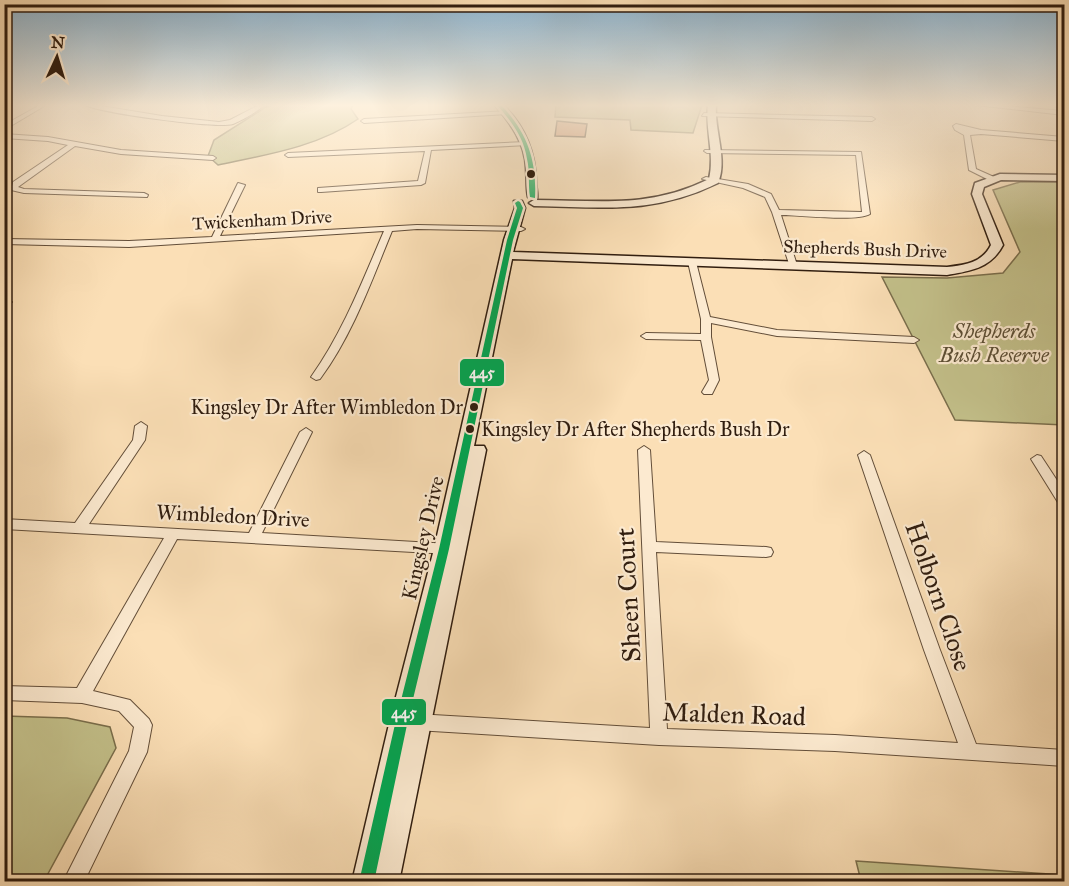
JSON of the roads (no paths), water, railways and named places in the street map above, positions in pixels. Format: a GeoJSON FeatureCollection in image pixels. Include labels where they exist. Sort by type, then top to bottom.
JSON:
{"type":"FeatureCollection","features":[{"type":"Feature","properties":{"kind":"street"},"geometry":{"type":"LineString","coordinates":[[70,146],[16,184],[14,188],[24,191],[144,195]]}},
{"type":"Feature","properties":{"kind":"street"},"geometry":{"type":"LineString","coordinates":[[87,146],[121,152],[213,158]]}},
{"type":"Feature","properties":{"kind":"street"},"geometry":{"type":"LineString","coordinates":[[288,155],[485,146]]}},
{"type":"Feature","properties":{"kind":"street","name":"Kingsley Drive"},"geometry":{"type":"LineString","coordinates":[[366,882],[410,721],[451,549],[520,208],[528,200],[522,146]]}},
{"type":"Feature","properties":{"kind":"street"},"geometry":{"type":"LineString","coordinates":[[528,200],[626,205],[651,203],[687,195],[710,180],[718,170],[710,146]]}},
{"type":"Feature","properties":{"kind":"street"},"geometry":{"type":"LineString","coordinates":[[969,146],[973,170],[991,179],[1065,178]]}},
{"type":"Feature","properties":{"kind":"street"},"geometry":{"type":"LineString","coordinates":[[321,190],[421,183],[428,150]]}},
{"type":"Feature","properties":{"kind":"street"},"geometry":{"type":"LineString","coordinates":[[710,151],[859,153],[866,213],[852,215],[776,212]]}},
{"type":"Feature","properties":{"kind":"street","name":"Shepherds Bush Drive"},"geometry":{"type":"LineString","coordinates":[[511,257],[947,271],[982,263],[992,256],[997,245],[976,188],[991,179]]}},
{"type":"Feature","properties":{"kind":"street"},"geometry":{"type":"LineString","coordinates":[[710,180],[759,190],[768,196],[776,212],[793,265]]}},
{"type":"Feature","properties":{"kind":"street"},"geometry":{"type":"LineString","coordinates":[[215,240],[241,185]]}},
{"type":"Feature","properties":{"kind":"street","name":"Twickenham Drive"},"geometry":{"type":"LineString","coordinates":[[4,241],[120,244],[462,226],[517,229]]}},
{"type":"Feature","properties":{"kind":"street"},"geometry":{"type":"LineString","coordinates":[[316,377],[326,365],[344,331],[389,229]]}},
{"type":"Feature","properties":{"kind":"street"},"geometry":{"type":"LineString","coordinates":[[692,262],[706,319],[706,337],[714,380],[708,392]]}},
{"type":"Feature","properties":{"kind":"street"},"geometry":{"type":"LineString","coordinates":[[706,319],[777,333],[914,340]]}},
{"type":"Feature","properties":{"kind":"street"},"geometry":{"type":"LineString","coordinates":[[646,336],[706,337]]}},
{"type":"Feature","properties":{"kind":"street"},"geometry":{"type":"LineString","coordinates":[[79,528],[140,440],[141,426]]}},
{"type":"Feature","properties":{"kind":"street"},"geometry":{"type":"LineString","coordinates":[[253,538],[306,432]]}},
{"type":"Feature","properties":{"kind":"street","name":"Sheen Court"},"geometry":{"type":"LineString","coordinates":[[644,450],[659,737]]}},
{"type":"Feature","properties":{"kind":"street","name":"Holborn Close"},"geometry":{"type":"LineString","coordinates":[[864,455],[932,650],[971,753]]}},
{"type":"Feature","properties":{"kind":"street"},"geometry":{"type":"LineString","coordinates":[[1037,459],[1065,501]]}},
{"type":"Feature","properties":{"kind":"street","name":"Wimbledon Drive"},"geometry":{"type":"LineString","coordinates":[[4,524],[451,549]]}},
{"type":"Feature","properties":{"kind":"street"},"geometry":{"type":"LineString","coordinates":[[82,696],[173,534]]}},
{"type":"Feature","properties":{"kind":"street"},"geometry":{"type":"LineString","coordinates":[[650,547],[766,552]]}},
{"type":"Feature","properties":{"kind":"street"},"geometry":{"type":"LineString","coordinates":[[4,693],[82,696],[124,705],[143,725],[138,752],[73,882]]}},
{"type":"Feature","properties":{"kind":"street","name":"Kingsley Drive"},"geometry":{"type":"LineString","coordinates":[[385,882],[410,721]]}},
{"type":"Feature","properties":{"kind":"street","name":"Malden Road"},"geometry":{"type":"LineString","coordinates":[[410,721],[659,737],[834,743],[1065,758]]}},
{"type":"Feature","properties":{"kind":"place","name":"Kingsley Dr After Wimbledon Dr"},"geometry":{"type":"Point","coordinates":[474,407]}},
{"type":"Feature","properties":{"kind":"place","name":"Kingsley Dr After Shepherds Bush Dr"},"geometry":{"type":"Point","coordinates":[470,429]}},
{"type":"Feature","properties":{"kind":"park label","name":"Shepherds Bush Reserve"},"geometry":{"type":"Point","coordinates":[994,343]}}]}
